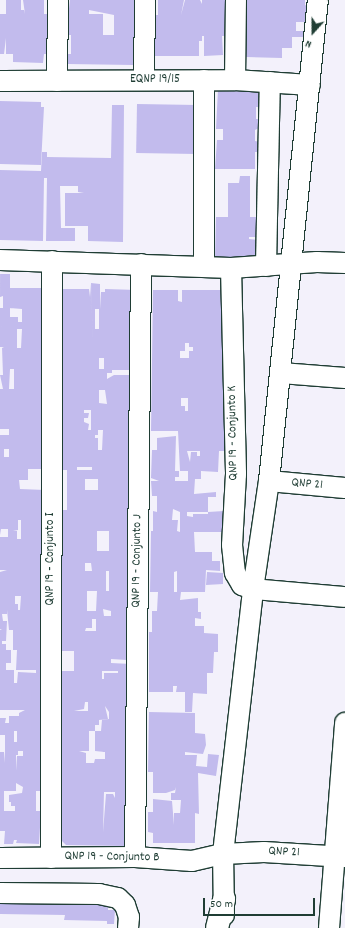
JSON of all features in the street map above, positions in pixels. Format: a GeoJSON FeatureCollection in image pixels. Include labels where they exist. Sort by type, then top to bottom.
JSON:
{"type":"FeatureCollection","features":[{"type":"Feature","properties":{"kind":"main road"},"geometry":{"type":"LineString","coordinates":[[217,928],[224,899]]}},
{"type":"Feature","properties":{"kind":"street"},"geometry":{"type":"LineString","coordinates":[[57,81],[58,0]]}},
{"type":"Feature","properties":{"kind":"street"},"geometry":{"type":"LineString","coordinates":[[144,80],[145,0]]}},
{"type":"Feature","properties":{"kind":"street"},"geometry":{"type":"LineString","coordinates":[[235,80],[236,0]]}},
{"type":"Feature","properties":{"kind":"street"},"geometry":{"type":"LineString","coordinates":[[224,928],[223,854],[253,589],[269,482],[318,0]]}},
{"type":"Feature","properties":{"kind":"street"},"geometry":{"type":"LineString","coordinates":[[204,80],[204,266]]}},
{"type":"Feature","properties":{"kind":"street","name":"EQNP 19/15"},"geometry":{"type":"LineString","coordinates":[[0,81],[235,80],[310,85]]}},
{"type":"Feature","properties":{"kind":"street"},"geometry":{"type":"LineString","coordinates":[[266,266],[270,82]]}},
{"type":"Feature","properties":{"kind":"street"},"geometry":{"type":"LineString","coordinates":[[0,260],[231,268],[290,264],[345,263]]}},
{"type":"Feature","properties":{"kind":"street","name":"QNP 19 - Conjunto I"},"geometry":{"type":"LineString","coordinates":[[51,858],[52,261]]}},
{"type":"Feature","properties":{"kind":"street","name":"QNP 19 - Conjunto J"},"geometry":{"type":"LineString","coordinates":[[136,857],[141,264]]}},
{"type":"Feature","properties":{"kind":"street","name":"QNP 19 - Conjunto K"},"geometry":{"type":"LineString","coordinates":[[231,268],[236,474],[232,545],[235,573],[238,580],[253,589]]}},
{"type":"Feature","properties":{"kind":"street"},"geometry":{"type":"LineString","coordinates":[[281,373],[345,378]]}},
{"type":"Feature","properties":{"kind":"street","name":"QNP 21"},"geometry":{"type":"LineString","coordinates":[[269,482],[345,488]]}},
{"type":"Feature","properties":{"kind":"street"},"geometry":{"type":"LineString","coordinates":[[253,589],[345,597]]}},
{"type":"Feature","properties":{"kind":"street"},"geometry":{"type":"LineString","coordinates":[[329,928],[340,856],[345,723]]}},
{"type":"Feature","properties":{"kind":"street","name":"QNP 21"},"geometry":{"type":"LineString","coordinates":[[223,854],[264,852],[340,856]]}},
{"type":"Feature","properties":{"kind":"street","name":"QNP 19 - Conjunto B"},"geometry":{"type":"LineString","coordinates":[[0,858],[136,857],[192,861],[223,854]]}},
{"type":"Feature","properties":{"kind":"street"},"geometry":{"type":"LineString","coordinates":[[0,894],[99,894],[118,898],[125,906],[129,917],[128,928]]}},
{"type":"Feature","properties":{"kind":"street"},"geometry":{"type":"LineString","coordinates":[[224,899],[230,928]]}},
{"type":"Feature","properties":{"kind":"building"},"geometry":{"type":"Polygon","coordinates":[[[6,0],[21,0],[21,10],[24,10],[25,14],[23,0],[44,0],[44,14],[50,14],[47,54],[44,54],[43,63],[13,62],[13,54],[6,54],[6,38],[4,54],[0,54],[0,14],[6,14],[6,0]]]}},
{"type":"Feature","properties":{"kind":"building"},"geometry":{"type":"Polygon","coordinates":[[[70,0],[140,0],[139,55],[134,55],[133,65],[68,64],[68,54],[71,54],[71,35],[66,35],[70,0]],[[89,10],[89,14],[103,14],[103,35],[114,35],[114,15],[89,10]]]}},
{"type":"Feature","properties":{"kind":"building"},"geometry":{"type":"Polygon","coordinates":[[[158,0],[184,0],[181,15],[185,0],[200,0],[202,4],[202,0],[229,0],[228,36],[222,36],[223,55],[204,56],[204,36],[202,36],[202,41],[199,41],[199,56],[155,56],[155,15],[158,15],[158,0]]]}},
{"type":"Feature","properties":{"kind":"building"},"geometry":{"type":"Polygon","coordinates":[[[246,0],[305,0],[305,5],[307,6],[305,22],[296,22],[296,31],[304,31],[304,37],[292,37],[292,48],[282,48],[282,58],[246,57],[246,0]]]}},
{"type":"Feature","properties":{"kind":"building"},"geometry":{"type":"Polygon","coordinates":[[[218,89],[261,90],[260,107],[256,107],[256,119],[261,119],[261,127],[255,130],[255,141],[260,142],[260,152],[255,152],[255,169],[215,169],[217,140],[223,140],[223,129],[216,129],[218,89]]]}},
{"type":"Feature","properties":{"kind":"building"},"geometry":{"type":"Polygon","coordinates":[[[0,101],[41,102],[41,107],[44,107],[41,165],[0,164],[0,101]]]}},
{"type":"Feature","properties":{"kind":"building"},"geometry":{"type":"Polygon","coordinates":[[[137,104],[197,105],[196,154],[136,153],[137,104]]]}},
{"type":"Feature","properties":{"kind":"building"},"geometry":{"type":"Polygon","coordinates":[[[112,105],[124,105],[123,242],[88,241],[88,226],[65,226],[65,193],[84,193],[78,192],[78,186],[60,186],[61,228],[75,228],[75,241],[46,241],[47,178],[44,178],[43,241],[0,240],[0,170],[41,171],[42,152],[47,152],[47,157],[111,158],[112,105]]]}},
{"type":"Feature","properties":{"kind":"building"},"geometry":{"type":"Polygon","coordinates":[[[240,176],[250,176],[250,217],[259,217],[258,237],[249,237],[249,239],[258,240],[258,259],[215,259],[216,217],[228,217],[228,183],[239,183],[240,176]]]}},
{"type":"Feature","properties":{"kind":"building"},"geometry":{"type":"Polygon","coordinates":[[[0,274],[10,274],[10,288],[46,288],[42,349],[46,349],[45,469],[28,469],[28,480],[19,480],[20,489],[45,490],[41,791],[36,791],[36,811],[41,811],[39,844],[16,843],[17,840],[14,840],[13,844],[4,844],[5,831],[0,831],[0,752],[4,752],[5,763],[5,735],[0,735],[0,718],[6,718],[5,723],[9,723],[9,716],[19,716],[19,713],[25,710],[0,710],[0,630],[2,630],[0,629],[0,572],[7,570],[0,570],[0,537],[8,537],[8,529],[1,529],[0,535],[0,435],[9,435],[9,429],[0,429],[0,389],[3,389],[0,375],[3,375],[2,348],[4,347],[0,347],[0,308],[3,308],[3,296],[0,297],[0,274]],[[10,308],[10,317],[18,317],[18,322],[22,322],[22,309],[10,308]],[[17,329],[17,348],[21,348],[22,329],[17,329]],[[10,369],[9,389],[14,389],[14,369],[10,369]],[[4,449],[4,457],[9,457],[9,449],[4,449]],[[18,520],[18,530],[13,531],[17,531],[17,539],[21,539],[21,520],[18,520]],[[15,596],[15,604],[18,604],[18,610],[20,610],[21,596],[15,596]],[[7,610],[7,614],[2,614],[3,621],[7,621],[6,641],[2,641],[2,644],[6,644],[6,650],[11,650],[11,663],[6,663],[6,670],[14,670],[14,683],[17,683],[18,672],[36,673],[36,670],[16,670],[17,650],[13,650],[13,630],[9,630],[7,610]],[[14,731],[14,742],[17,742],[17,731],[14,731]],[[18,751],[18,755],[16,755],[16,771],[17,756],[23,756],[23,751],[18,751]],[[16,783],[16,791],[4,791],[4,811],[15,811],[15,806],[11,806],[11,802],[9,802],[9,795],[22,793],[23,787],[16,783]]]}},
{"type":"Feature","properties":{"kind":"building"},"geometry":{"type":"Polygon","coordinates":[[[91,283],[100,284],[100,309],[101,292],[105,292],[105,289],[137,290],[136,370],[112,370],[112,373],[107,373],[107,379],[114,375],[130,375],[130,390],[135,390],[132,652],[127,652],[127,660],[111,659],[111,663],[131,664],[125,846],[66,845],[58,837],[60,671],[74,671],[74,651],[60,651],[62,510],[67,510],[67,470],[61,470],[63,289],[89,289],[90,297],[91,283]],[[95,309],[95,329],[99,329],[99,309],[95,309]],[[99,358],[99,369],[104,369],[104,358],[99,358]],[[99,390],[99,403],[107,404],[105,390],[99,390]],[[84,410],[84,413],[89,413],[88,418],[84,418],[84,422],[89,424],[88,430],[91,430],[91,410],[84,410]],[[98,430],[98,435],[95,435],[95,438],[98,438],[98,450],[102,450],[103,430],[98,430]],[[77,467],[77,470],[92,470],[92,467],[77,467]],[[85,479],[85,490],[98,490],[98,479],[85,479]],[[97,531],[97,551],[109,551],[109,531],[97,531]],[[85,563],[85,571],[92,571],[91,563],[85,563]],[[106,571],[106,591],[109,591],[109,571],[106,571]],[[87,591],[87,611],[96,611],[97,591],[87,591]],[[103,609],[104,616],[111,616],[111,611],[103,609]],[[92,619],[92,628],[86,628],[85,631],[96,631],[96,619],[92,619]],[[102,671],[102,679],[104,679],[104,673],[118,673],[118,671],[102,671]],[[85,702],[84,709],[74,711],[88,711],[88,702],[85,702]],[[105,706],[108,719],[99,720],[99,725],[95,725],[95,731],[101,731],[102,720],[109,719],[109,712],[105,706]],[[89,731],[89,751],[79,751],[86,753],[86,763],[94,763],[95,759],[105,759],[105,752],[95,751],[95,731],[89,731]],[[104,792],[103,832],[106,794],[113,794],[115,798],[115,792],[104,792]]]}},
{"type":"Feature","properties":{"kind":"building"},"geometry":{"type":"Polygon","coordinates":[[[153,290],[178,290],[178,301],[182,302],[182,290],[223,290],[225,451],[219,451],[218,472],[201,471],[201,479],[195,479],[194,494],[216,492],[216,497],[208,497],[208,512],[224,511],[224,532],[194,532],[195,552],[212,552],[212,561],[220,561],[220,571],[206,570],[205,592],[181,592],[180,600],[198,598],[198,612],[201,612],[201,619],[195,618],[195,626],[204,626],[204,633],[218,634],[218,652],[214,652],[213,673],[207,673],[207,694],[193,693],[192,712],[185,712],[185,692],[176,692],[177,686],[173,686],[173,692],[149,692],[149,632],[152,632],[152,611],[157,611],[158,592],[150,592],[151,531],[153,531],[153,511],[157,512],[157,496],[152,496],[151,481],[159,481],[151,478],[152,450],[157,450],[157,438],[176,436],[175,471],[179,471],[179,477],[175,477],[175,481],[188,481],[188,471],[180,471],[178,431],[151,431],[153,290]],[[185,343],[185,351],[180,351],[180,358],[189,358],[189,351],[193,351],[193,347],[189,347],[189,343],[185,343]],[[181,398],[181,406],[185,406],[185,411],[188,411],[188,398],[181,398]],[[187,451],[190,462],[191,452],[197,452],[197,456],[200,456],[200,451],[187,451]],[[173,509],[172,520],[178,520],[177,531],[180,532],[180,512],[173,509]],[[187,512],[187,516],[193,517],[193,514],[208,514],[208,512],[187,512]],[[177,571],[174,572],[174,592],[177,592],[177,571]]]}},
{"type":"Feature","properties":{"kind":"building"},"geometry":{"type":"Polygon","coordinates":[[[207,572],[223,573],[223,584],[206,585],[207,572]]]}},
{"type":"Feature","properties":{"kind":"building"},"geometry":{"type":"Polygon","coordinates":[[[149,712],[195,713],[195,733],[205,734],[206,745],[203,754],[185,752],[185,755],[197,755],[196,766],[207,767],[208,754],[219,755],[216,776],[198,773],[199,814],[195,813],[195,843],[153,843],[153,833],[148,832],[148,812],[153,812],[153,799],[172,801],[174,825],[174,813],[180,813],[181,800],[171,800],[171,793],[175,793],[176,787],[175,790],[166,793],[153,793],[153,772],[148,772],[149,712]]]}},
{"type":"Feature","properties":{"kind":"building"},"geometry":{"type":"Polygon","coordinates":[[[0,899],[108,902],[108,910],[115,910],[114,924],[107,924],[107,921],[64,920],[65,915],[0,914],[0,899]]]}}]}
